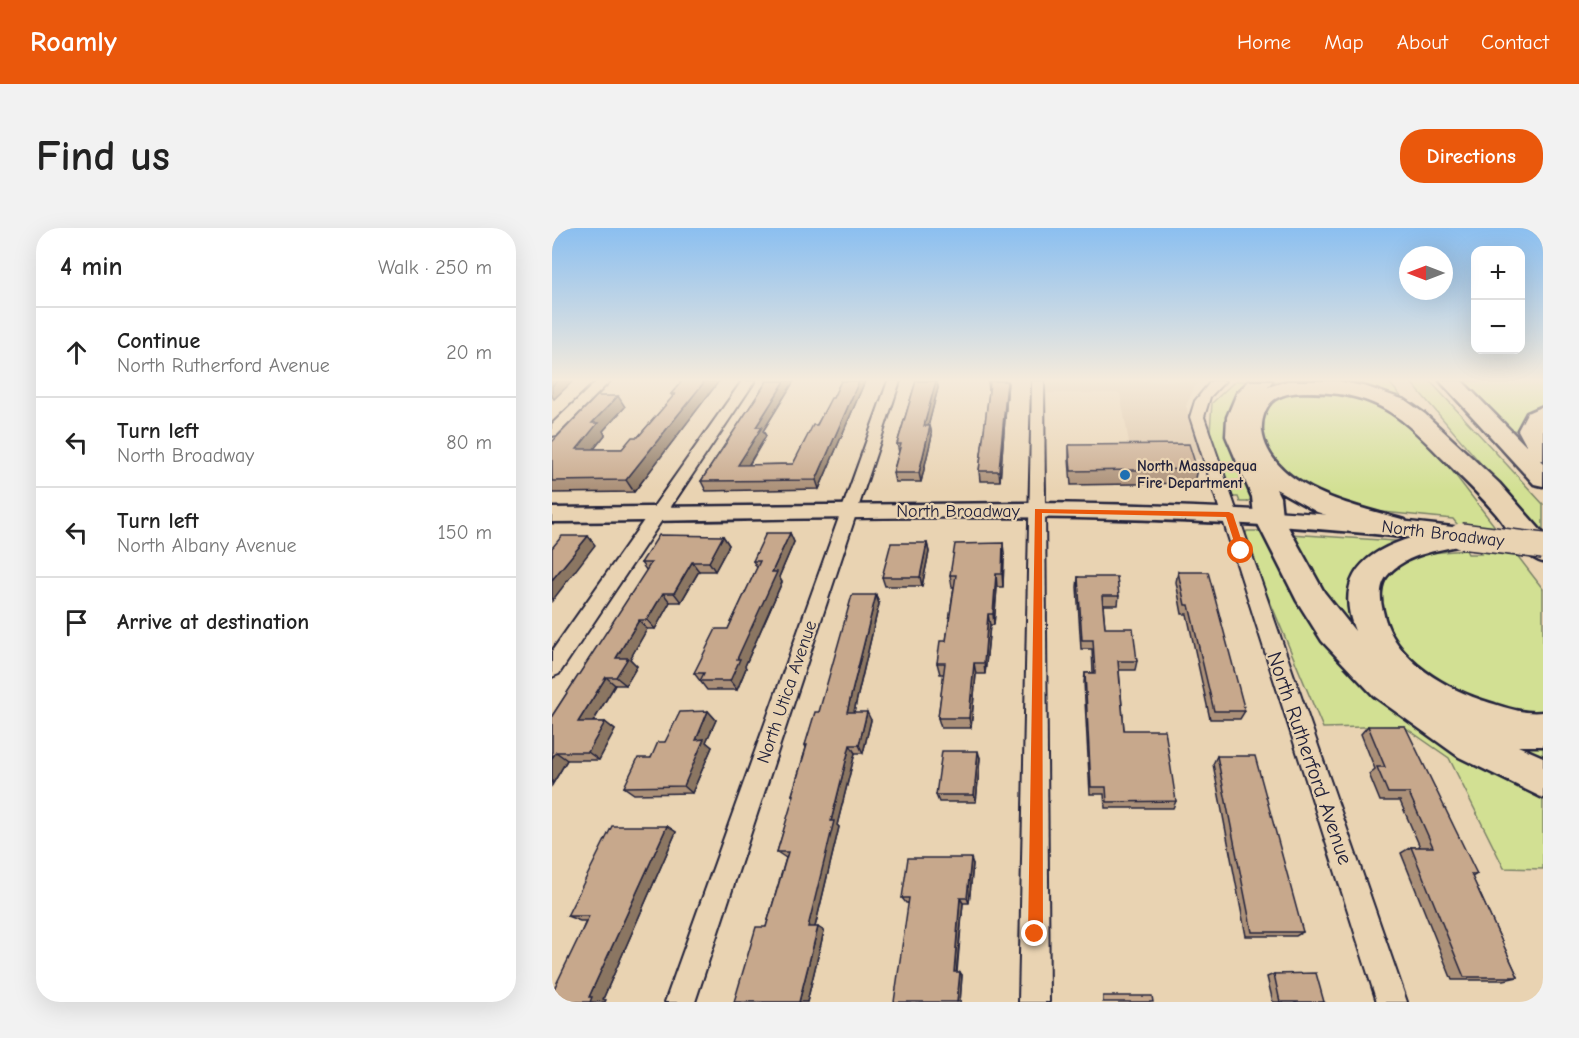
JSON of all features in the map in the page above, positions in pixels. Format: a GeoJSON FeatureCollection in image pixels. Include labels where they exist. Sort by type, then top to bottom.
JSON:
{"type":"FeatureCollection","features":[{"type":"Feature","properties":{"kind":"highway"},"geometry":{"type":"LineString","coordinates":[[1239,417],[1238,436],[1266,497],[1268,516],[1313,601],[1334,632],[1387,685],[1420,710],[1473,744],[1543,778]]}},
{"type":"Feature","properties":{"kind":"highway"},"geometry":{"type":"LineString","coordinates":[[1249,417],[1250,434],[1268,469],[1295,490],[1329,507],[1395,527]]}},
{"type":"Feature","properties":{"kind":"highway"},"geometry":{"type":"LineString","coordinates":[[1415,417],[1503,505]]}},
{"type":"Feature","properties":{"kind":"highway"},"geometry":{"type":"LineString","coordinates":[[1431,417],[1543,552]]}},
{"type":"Feature","properties":{"kind":"highway"},"geometry":{"type":"LineString","coordinates":[[1485,417],[1543,478]]}},
{"type":"Feature","properties":{"kind":"highway"},"geometry":{"type":"LineString","coordinates":[[1536,417],[1530,430],[1543,453]]}},
{"type":"Feature","properties":{"kind":"highway"},"geometry":{"type":"LineString","coordinates":[[1461,536],[1392,555],[1371,574],[1364,592],[1366,616],[1375,639],[1397,667],[1424,690],[1460,711],[1514,728],[1543,729]]}},
{"type":"Feature","properties":{"kind":"main road","name":"North Broadway"},"geometry":{"type":"LineString","coordinates":[[552,515],[1038,511],[1229,514],[1395,527],[1543,546]]}},
{"type":"Feature","properties":{"kind":"street"},"geometry":{"type":"LineString","coordinates":[[552,432],[567,417]]}},
{"type":"Feature","properties":{"kind":"street"},"geometry":{"type":"LineString","coordinates":[[552,668],[724,417]]}},
{"type":"Feature","properties":{"kind":"street","name":"North Utica Avenue"},"geometry":{"type":"LineString","coordinates":[[680,1002],[882,417]]}},
{"type":"Feature","properties":{"kind":"street"},"geometry":{"type":"LineString","coordinates":[[1035,1002],[1038,417]]}},
{"type":"Feature","properties":{"kind":"street","name":"North Rutherford Avenue"},"geometry":{"type":"LineString","coordinates":[[1197,417],[1392,1002]]}},
{"type":"Feature","properties":{"kind":"shaded area"},"geometry":{"type":"Polygon","coordinates":[[[1124,417],[1189,417],[1202,459],[1132,459],[1124,417]]]}},
{"type":"Feature","properties":{"kind":"green space"},"geometry":{"type":"Polygon","coordinates":[[[1211,417],[1231,417],[1230,433],[1254,498],[1247,502],[1240,502],[1238,497],[1231,497],[1210,432],[1211,417]]]}},
{"type":"Feature","properties":{"kind":"green space"},"geometry":{"type":"Polygon","coordinates":[[[1260,417],[1399,417],[1426,437],[1543,589],[1543,718],[1486,713],[1388,649],[1370,606],[1382,567],[1406,555],[1466,550],[1468,554],[1481,554],[1453,519],[1363,510],[1328,500],[1294,483],[1267,453],[1258,421],[1260,417]]]}},
{"type":"Feature","properties":{"kind":"green space"},"geometry":{"type":"Polygon","coordinates":[[[1441,417],[1463,417],[1543,504],[1543,530],[1537,529],[1441,417]]]}},
{"type":"Feature","properties":{"kind":"green space"},"geometry":{"type":"Polygon","coordinates":[[[1497,417],[1526,417],[1520,431],[1510,430],[1497,417]]]}},
{"type":"Feature","properties":{"kind":"green space"},"geometry":{"type":"Polygon","coordinates":[[[1247,531],[1263,531],[1297,596],[1543,787],[1543,869],[1504,868],[1449,758],[1403,726],[1323,728],[1256,568],[1245,535],[1247,531]]]}},
{"type":"Feature","properties":{"kind":"green space"},"geometry":{"type":"Polygon","coordinates":[[[1290,534],[1410,542],[1376,556],[1364,565],[1351,589],[1355,620],[1371,653],[1377,662],[1405,688],[1425,703],[1458,722],[1488,732],[1543,739],[1543,769],[1471,735],[1436,715],[1372,665],[1345,635],[1322,603],[1297,555],[1290,534]]]}},
{"type":"Feature","properties":{"kind":"building"},"geometry":{"type":"Polygon","coordinates":[[[576,417],[598,417],[592,423],[598,423],[577,449],[622,449],[632,437],[638,437],[655,417],[676,417],[626,480],[552,481],[552,442],[576,417]]]}},
{"type":"Feature","properties":{"kind":"building"},"geometry":{"type":"Polygon","coordinates":[[[743,417],[762,417],[756,427],[762,427],[738,465],[793,464],[813,425],[817,425],[821,417],[843,417],[816,480],[701,481],[743,417]]]}},
{"type":"Feature","properties":{"kind":"building"},"geometry":{"type":"Polygon","coordinates":[[[905,417],[926,417],[924,426],[930,426],[919,473],[893,473],[901,444],[897,444],[905,417]]]}},
{"type":"Feature","properties":{"kind":"building"},"geometry":{"type":"Polygon","coordinates":[[[986,417],[1004,417],[999,471],[979,471],[986,417]]]}},
{"type":"Feature","properties":{"kind":"building"},"geometry":{"type":"Polygon","coordinates":[[[1189,444],[1197,469],[1071,471],[1069,445],[1189,444]]]}},
{"type":"Feature","properties":{"kind":"building"},"geometry":{"type":"Polygon","coordinates":[[[766,533],[790,533],[772,572],[777,572],[737,659],[740,659],[730,681],[700,681],[704,673],[694,673],[716,629],[728,629],[760,561],[753,561],[766,533]]]}},
{"type":"Feature","properties":{"kind":"building"},"geometry":{"type":"Polygon","coordinates":[[[659,535],[723,536],[709,562],[692,562],[674,593],[663,593],[647,620],[639,620],[616,658],[628,658],[616,677],[606,677],[578,722],[605,722],[588,752],[556,752],[552,758],[552,716],[651,563],[641,563],[659,535]]]}},
{"type":"Feature","properties":{"kind":"building"},"geometry":{"type":"Polygon","coordinates":[[[562,536],[588,536],[552,580],[552,548],[562,536]]]}},
{"type":"Feature","properties":{"kind":"building"},"geometry":{"type":"Polygon","coordinates":[[[891,543],[927,543],[920,577],[882,577],[891,543]]]}},
{"type":"Feature","properties":{"kind":"building"},"geometry":{"type":"Polygon","coordinates":[[[1003,543],[1002,574],[996,574],[993,614],[988,614],[984,663],[974,663],[969,718],[938,718],[945,663],[937,663],[940,641],[946,641],[956,575],[950,575],[955,544],[1003,543]]]}},
{"type":"Feature","properties":{"kind":"building"},"geometry":{"type":"Polygon","coordinates":[[[1178,572],[1208,572],[1245,711],[1214,711],[1189,605],[1185,605],[1178,572]]]}},
{"type":"Feature","properties":{"kind":"building"},"geometry":{"type":"Polygon","coordinates":[[[1078,577],[1117,577],[1119,596],[1102,596],[1105,628],[1133,628],[1137,661],[1118,661],[1124,730],[1165,730],[1176,801],[1107,802],[1106,787],[1091,787],[1085,673],[1095,673],[1093,640],[1082,640],[1078,577]]]}},
{"type":"Feature","properties":{"kind":"building"},"geometry":{"type":"Polygon","coordinates":[[[852,595],[876,595],[847,712],[867,712],[859,745],[850,745],[831,821],[834,821],[808,927],[818,927],[799,1002],[734,1002],[756,927],[766,927],[788,852],[777,852],[794,795],[792,795],[807,745],[805,745],[815,712],[819,712],[852,595]]]}},
{"type":"Feature","properties":{"kind":"building"},"geometry":{"type":"Polygon","coordinates":[[[708,711],[696,740],[704,739],[684,786],[624,787],[638,758],[651,758],[658,742],[665,742],[680,712],[708,711]]]}},
{"type":"Feature","properties":{"kind":"building"},"geometry":{"type":"Polygon","coordinates":[[[1368,726],[1405,726],[1477,874],[1471,874],[1518,977],[1464,977],[1411,847],[1433,847],[1409,793],[1388,793],[1377,767],[1385,767],[1368,726]]]}},
{"type":"Feature","properties":{"kind":"building"},"geometry":{"type":"Polygon","coordinates":[[[942,751],[978,751],[974,795],[936,795],[942,751]]]}},
{"type":"Feature","properties":{"kind":"building"},"geometry":{"type":"Polygon","coordinates":[[[1217,756],[1255,756],[1303,932],[1252,932],[1217,756]]]}},
{"type":"Feature","properties":{"kind":"building"},"geometry":{"type":"Polygon","coordinates":[[[612,826],[667,826],[589,997],[592,997],[590,1002],[552,1002],[552,993],[589,916],[567,916],[612,826]]]}},
{"type":"Feature","properties":{"kind":"building"},"geometry":{"type":"Polygon","coordinates":[[[908,858],[971,858],[967,898],[960,898],[954,972],[960,972],[957,1002],[894,1002],[909,898],[902,898],[908,858]]]}},
{"type":"Feature","properties":{"kind":"building"},"geometry":{"type":"Polygon","coordinates":[[[1316,973],[1324,1002],[1280,1002],[1274,974],[1316,973]]]}},
{"type":"Feature","properties":{"kind":"building"},"geometry":{"type":"Polygon","coordinates":[[[1103,996],[1152,996],[1153,1002],[1103,1002],[1103,996]]]}},
{"type":"Feature","properties":{"kind":"place","name":"North Massapequa Fire Department"},"geometry":{"type":"Point","coordinates":[1125,475]}},
{"type":"Feature","properties":{"kind":"route"},"geometry":{"type":"LineString","coordinates":[[1035,934],[1038,511],[1107,510],[1229,514],[1241,551]]}}]}
